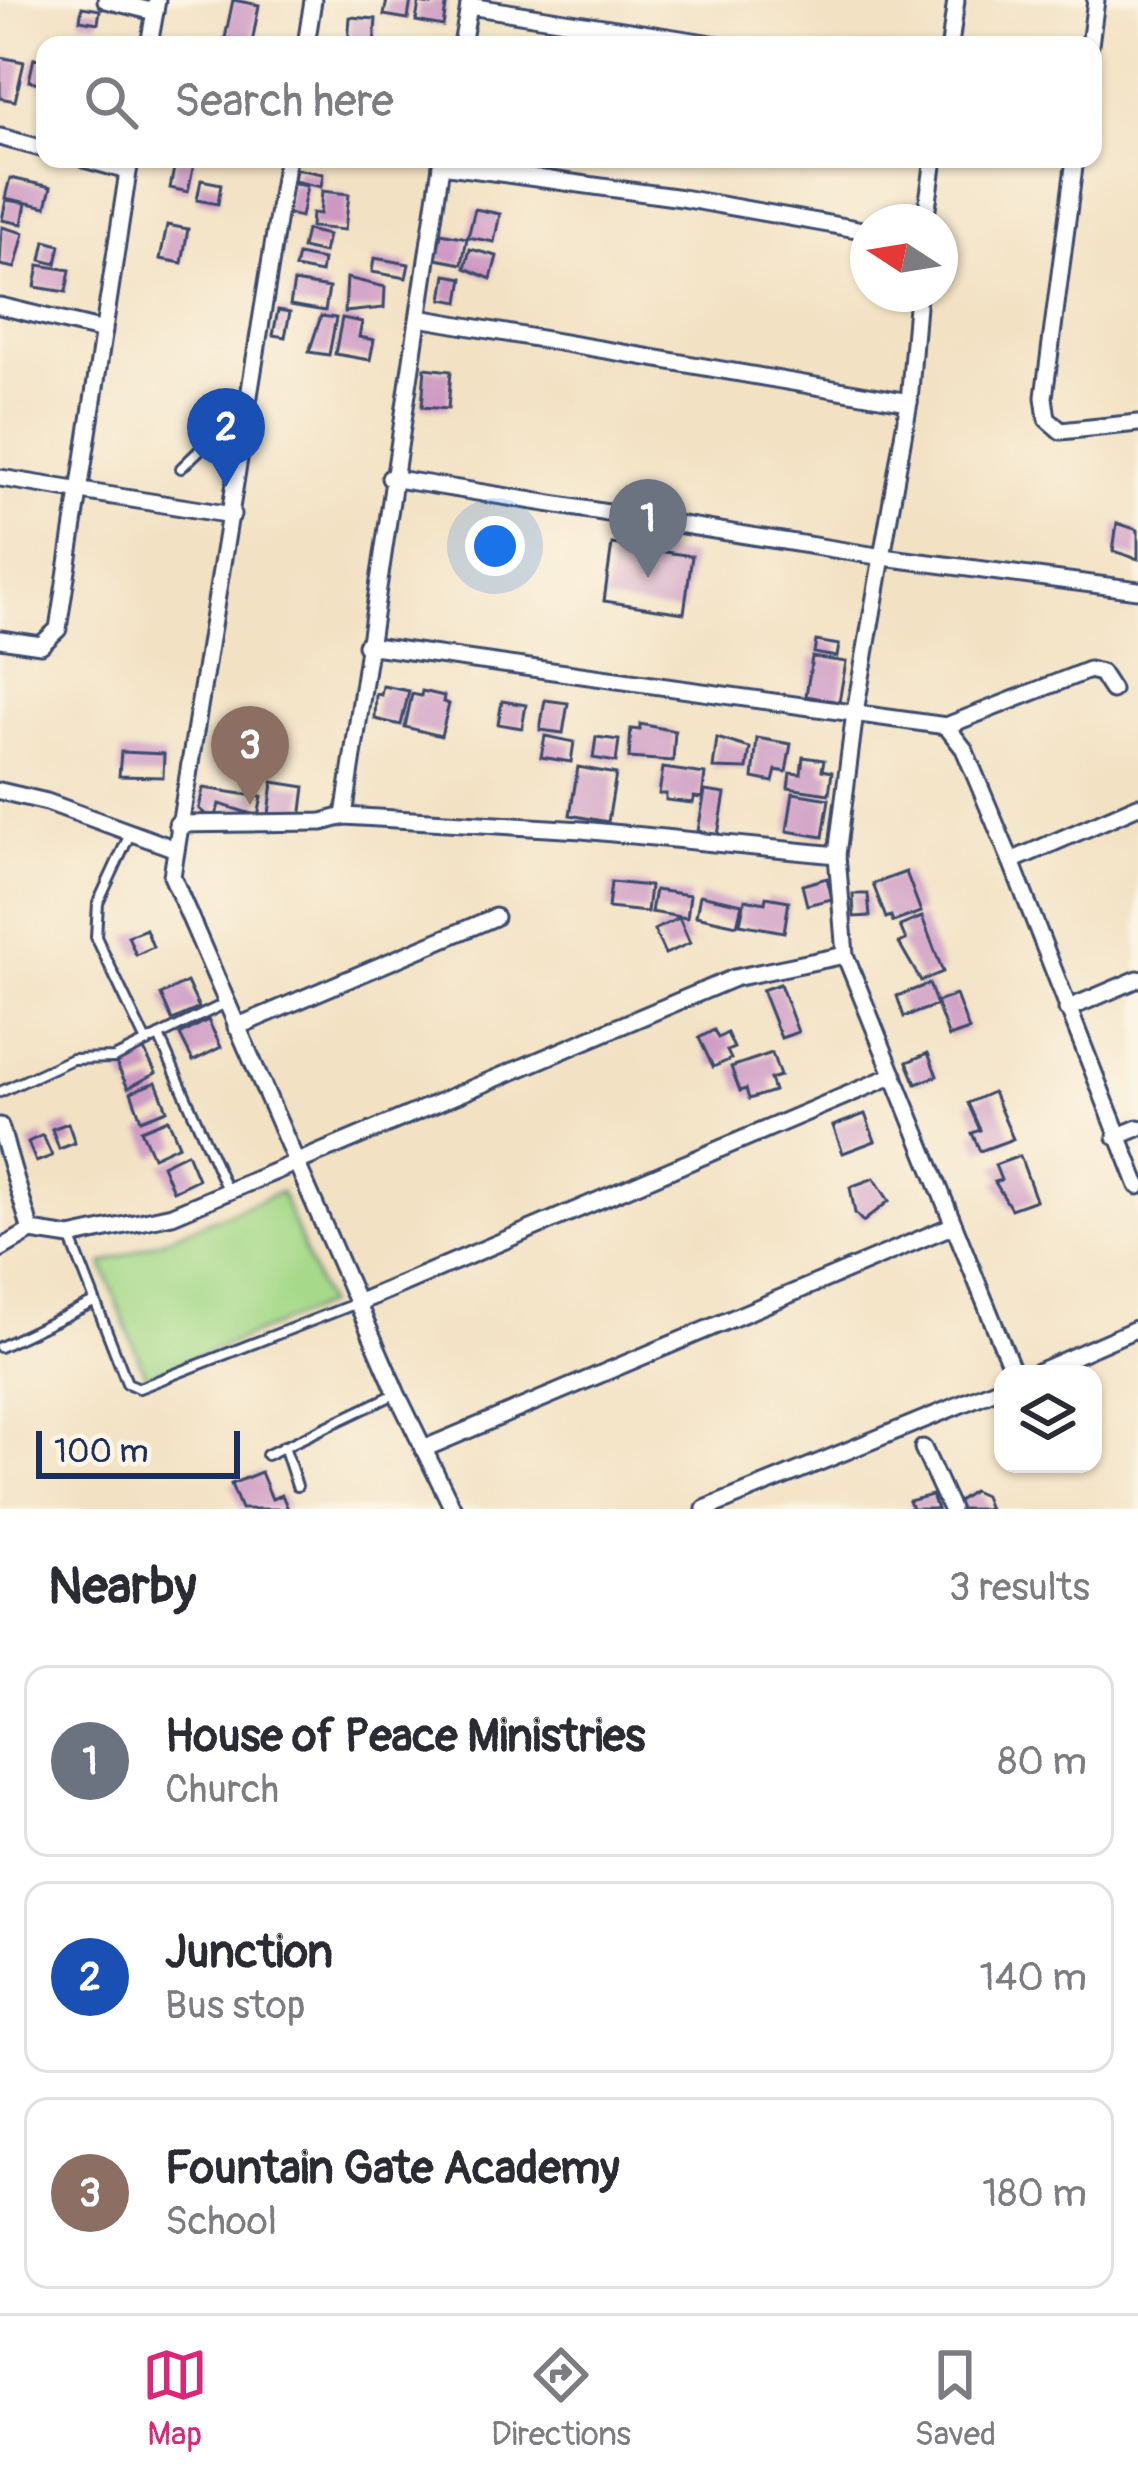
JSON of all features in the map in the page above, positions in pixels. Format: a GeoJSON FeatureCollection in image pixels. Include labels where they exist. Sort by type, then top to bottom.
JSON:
{"type":"FeatureCollection","features":[{"type":"Feature","properties":{"kind":"street"},"geometry":{"type":"LineString","coordinates":[[106,0],[156,6],[151,36]]}},
{"type":"Feature","properties":{"kind":"street"},"geometry":{"type":"LineString","coordinates":[[307,36],[313,0]]}},
{"type":"Feature","properties":{"kind":"street"},"geometry":{"type":"LineString","coordinates":[[951,36],[956,0]]}},
{"type":"Feature","properties":{"kind":"street"},"geometry":{"type":"LineString","coordinates":[[1091,36],[1096,0]]}},
{"type":"Feature","properties":{"kind":"street"},"geometry":{"type":"LineString","coordinates":[[464,36],[470,3],[666,36]]}},
{"type":"Feature","properties":{"kind":"street"},"geometry":{"type":"LineString","coordinates":[[0,137],[36,147]]}},
{"type":"Feature","properties":{"kind":"street"},"geometry":{"type":"LineString","coordinates":[[0,639],[40,644],[58,629],[129,168]]}},
{"type":"Feature","properties":{"kind":"street"},"geometry":{"type":"LineString","coordinates":[[286,168],[172,876],[397,1394],[453,1509]]}},
{"type":"Feature","properties":{"kind":"street"},"geometry":{"type":"LineString","coordinates":[[344,816],[390,478],[441,168]]}},
{"type":"Feature","properties":{"kind":"street"},"geometry":{"type":"LineString","coordinates":[[482,168],[850,229]]}},
{"type":"Feature","properties":{"kind":"street"},"geometry":{"type":"LineString","coordinates":[[928,204],[933,168]]}},
{"type":"Feature","properties":{"kind":"street"},"geometry":{"type":"LineString","coordinates":[[1075,168],[1044,397],[1047,419],[1061,431],[1138,423]]}},
{"type":"Feature","properties":{"kind":"street"},"geometry":{"type":"LineString","coordinates":[[0,306],[104,331]]}},
{"type":"Feature","properties":{"kind":"street"},"geometry":{"type":"LineString","coordinates":[[916,312],[909,402],[855,712],[837,854],[845,955],[1010,1365]]}},
{"type":"Feature","properties":{"kind":"street"},"geometry":{"type":"LineString","coordinates":[[419,317],[909,402]]}},
{"type":"Feature","properties":{"kind":"street"},"geometry":{"type":"LineString","coordinates":[[0,478],[232,514]]}},
{"type":"Feature","properties":{"kind":"street"},"geometry":{"type":"LineString","coordinates":[[390,478],[883,557],[1138,590]]}},
{"type":"Feature","properties":{"kind":"street"},"geometry":{"type":"LineString","coordinates":[[366,644],[946,726],[1089,670],[1101,673],[1112,690]]}},
{"type":"Feature","properties":{"kind":"street"},"geometry":{"type":"LineString","coordinates":[[946,726],[964,749],[1011,861],[1138,1186]]}},
{"type":"Feature","properties":{"kind":"street"},"geometry":{"type":"LineString","coordinates":[[0,791],[173,848]]}},
{"type":"Feature","properties":{"kind":"street"},"geometry":{"type":"LineString","coordinates":[[1011,861],[1138,806]]}},
{"type":"Feature","properties":{"kind":"street"},"geometry":{"type":"LineString","coordinates":[[177,824],[322,822],[344,816],[582,830],[837,854]]}},
{"type":"Feature","properties":{"kind":"street"},"geometry":{"type":"LineString","coordinates":[[236,1028],[495,917]]}},
{"type":"Feature","properties":{"kind":"street"},"geometry":{"type":"LineString","coordinates":[[0,1249],[31,1231],[70,1237],[172,1215],[734,978],[845,955]]}},
{"type":"Feature","properties":{"kind":"street"},"geometry":{"type":"LineString","coordinates":[[1067,1009],[1138,979]]}},
{"type":"Feature","properties":{"kind":"street"},"geometry":{"type":"LineString","coordinates":[[357,1303],[894,1076]]}},
{"type":"Feature","properties":{"kind":"street"},"geometry":{"type":"LineString","coordinates":[[0,1126],[31,1231]]}},
{"type":"Feature","properties":{"kind":"street"},"geometry":{"type":"LineString","coordinates":[[1116,1136],[1138,1128]]}},
{"type":"Feature","properties":{"kind":"street"},"geometry":{"type":"LineString","coordinates":[[423,1449],[954,1225]]}},
{"type":"Feature","properties":{"kind":"street"},"geometry":{"type":"LineString","coordinates":[[1055,1365],[1138,1328]]}},
{"type":"Feature","properties":{"kind":"street"},"geometry":{"type":"LineString","coordinates":[[705,1509],[994,1391]]}},
{"type":"Feature","properties":{"kind":"street"},"geometry":{"type":"LineString","coordinates":[[923,1448],[951,1509]]}},
{"type":"Feature","properties":{"kind":"lane"},"geometry":{"type":"LineString","coordinates":[[181,468],[214,436],[244,435]]}},
{"type":"Feature","properties":{"kind":"lane"},"geometry":{"type":"LineString","coordinates":[[131,833],[94,919],[96,937],[146,1042]]}},
{"type":"Feature","properties":{"kind":"lane"},"geometry":{"type":"LineString","coordinates":[[0,1092],[72,1059],[103,1060],[226,1003]]}},
{"type":"Feature","properties":{"kind":"lane"},"geometry":{"type":"LineString","coordinates":[[159,1036],[227,1190]]}},
{"type":"Feature","properties":{"kind":"lane"},"geometry":{"type":"LineString","coordinates":[[70,1237],[92,1303],[128,1383],[139,1388],[357,1303]]}},
{"type":"Feature","properties":{"kind":"lane"},"geometry":{"type":"LineString","coordinates":[[0,1347],[92,1303]]}},
{"type":"Feature","properties":{"kind":"lane"},"geometry":{"type":"LineString","coordinates":[[267,1455],[397,1394]]}},
{"type":"Feature","properties":{"kind":"lane"},"geometry":{"type":"LineString","coordinates":[[284,1446],[297,1486]]}},
{"type":"Feature","properties":{"kind":"green space"},"geometry":{"type":"Polygon","coordinates":[[[281,1192],[326,1305],[146,1377],[102,1264],[281,1192]]]}},
{"type":"Feature","properties":{"kind":"building"},"geometry":{"type":"Polygon","coordinates":[[[233,0],[259,5],[253,36],[225,36],[233,0]]]}},
{"type":"Feature","properties":{"kind":"building"},"geometry":{"type":"Polygon","coordinates":[[[387,0],[411,0],[408,19],[384,15],[387,0]]]}},
{"type":"Feature","properties":{"kind":"building"},"geometry":{"type":"Polygon","coordinates":[[[431,0],[447,0],[443,26],[416,21],[419,3],[431,5],[431,0]]]}},
{"type":"Feature","properties":{"kind":"building"},"geometry":{"type":"Polygon","coordinates":[[[82,7],[100,10],[98,23],[80,20],[82,7]]]}},
{"type":"Feature","properties":{"kind":"building"},"geometry":{"type":"Polygon","coordinates":[[[350,17],[376,19],[375,36],[349,36],[350,17]]]}},
{"type":"Feature","properties":{"kind":"building"},"geometry":{"type":"Polygon","coordinates":[[[0,57],[24,62],[15,101],[0,98],[0,57]]]}},
{"type":"Feature","properties":{"kind":"building"},"geometry":{"type":"Polygon","coordinates":[[[34,58],[36,58],[36,82],[29,81],[34,58]]]}},
{"type":"Feature","properties":{"kind":"building"},"geometry":{"type":"Polygon","coordinates":[[[174,168],[193,168],[188,192],[170,188],[174,168]]]}},
{"type":"Feature","properties":{"kind":"building"},"geometry":{"type":"Polygon","coordinates":[[[296,169],[323,174],[321,187],[294,181],[296,169]]]}},
{"type":"Feature","properties":{"kind":"building"},"geometry":{"type":"Polygon","coordinates":[[[10,178],[51,187],[46,207],[5,198],[10,178]]]}},
{"type":"Feature","properties":{"kind":"building"},"geometry":{"type":"Polygon","coordinates":[[[201,180],[221,184],[218,204],[197,200],[201,180]]]}},
{"type":"Feature","properties":{"kind":"building"},"geometry":{"type":"Polygon","coordinates":[[[290,183],[307,186],[301,217],[284,213],[290,183]]]}},
{"type":"Feature","properties":{"kind":"building"},"geometry":{"type":"Polygon","coordinates":[[[322,191],[349,194],[345,230],[311,227],[312,213],[320,214],[322,191]]]}},
{"type":"Feature","properties":{"kind":"building"},"geometry":{"type":"Polygon","coordinates":[[[6,200],[26,203],[22,224],[2,220],[6,200]]]}},
{"type":"Feature","properties":{"kind":"building"},"geometry":{"type":"Polygon","coordinates":[[[475,209],[500,214],[494,242],[468,237],[475,209]]]}},
{"type":"Feature","properties":{"kind":"building"},"geometry":{"type":"Polygon","coordinates":[[[167,225],[188,229],[182,263],[160,259],[167,225]]]}},
{"type":"Feature","properties":{"kind":"building"},"geometry":{"type":"Polygon","coordinates":[[[2,227],[24,233],[15,268],[0,265],[2,227]]]}},
{"type":"Feature","properties":{"kind":"building"},"geometry":{"type":"Polygon","coordinates":[[[306,230],[328,235],[324,253],[302,248],[306,230]]]}},
{"type":"Feature","properties":{"kind":"building"},"geometry":{"type":"Polygon","coordinates":[[[441,233],[467,238],[462,264],[436,259],[441,233]]]}},
{"type":"Feature","properties":{"kind":"building"},"geometry":{"type":"Polygon","coordinates":[[[45,241],[60,245],[56,264],[41,260],[45,241]]]}},
{"type":"Feature","properties":{"kind":"building"},"geometry":{"type":"Polygon","coordinates":[[[470,249],[497,256],[491,279],[465,268],[470,249]]]}},
{"type":"Feature","properties":{"kind":"building"},"geometry":{"type":"Polygon","coordinates":[[[298,255],[323,260],[321,273],[295,268],[298,255]]]}},
{"type":"Feature","properties":{"kind":"building"},"geometry":{"type":"Polygon","coordinates":[[[374,258],[409,264],[406,278],[372,272],[374,258]]]}},
{"type":"Feature","properties":{"kind":"building"},"geometry":{"type":"Polygon","coordinates":[[[39,265],[70,270],[66,292],[35,287],[39,265]]]}},
{"type":"Feature","properties":{"kind":"building"},"geometry":{"type":"Polygon","coordinates":[[[446,275],[463,278],[459,302],[442,299],[446,275]]]}},
{"type":"Feature","properties":{"kind":"building"},"geometry":{"type":"Polygon","coordinates":[[[347,278],[385,287],[384,308],[345,312],[347,278]]]}},
{"type":"Feature","properties":{"kind":"building"},"geometry":{"type":"Polygon","coordinates":[[[294,282],[329,288],[325,311],[290,305],[294,282]]]}},
{"type":"Feature","properties":{"kind":"building"},"geometry":{"type":"Polygon","coordinates":[[[278,310],[290,312],[285,337],[273,335],[278,310]]]}},
{"type":"Feature","properties":{"kind":"building"},"geometry":{"type":"Polygon","coordinates":[[[321,316],[336,318],[329,355],[309,352],[321,316]]]}},
{"type":"Feature","properties":{"kind":"building"},"geometry":{"type":"Polygon","coordinates":[[[342,318],[362,322],[359,337],[374,340],[370,360],[335,354],[342,318]]]}},
{"type":"Feature","properties":{"kind":"building"},"geometry":{"type":"Polygon","coordinates":[[[425,368],[451,371],[448,409],[422,407],[425,368]]]}},
{"type":"Feature","properties":{"kind":"building"},"geometry":{"type":"Polygon","coordinates":[[[1117,523],[1138,530],[1138,559],[1113,551],[1117,523]]]}},
{"type":"Feature","properties":{"kind":"building"},"geometry":{"type":"Polygon","coordinates":[[[612,544],[692,556],[684,613],[604,601],[612,544]]]}},
{"type":"Feature","properties":{"kind":"building"},"geometry":{"type":"Polygon","coordinates":[[[816,641],[839,645],[837,657],[814,653],[816,641]]]}},
{"type":"Feature","properties":{"kind":"building"},"geometry":{"type":"Polygon","coordinates":[[[812,657],[846,662],[839,702],[806,696],[812,657]]]}},
{"type":"Feature","properties":{"kind":"building"},"geometry":{"type":"Polygon","coordinates":[[[383,686],[409,691],[401,725],[375,719],[376,694],[381,695],[383,686]]]}},
{"type":"Feature","properties":{"kind":"building"},"geometry":{"type":"Polygon","coordinates":[[[422,691],[444,696],[443,702],[449,704],[441,736],[405,727],[412,694],[421,696],[422,691]]]}},
{"type":"Feature","properties":{"kind":"building"},"geometry":{"type":"Polygon","coordinates":[[[545,700],[568,703],[563,733],[540,730],[545,700]]]}},
{"type":"Feature","properties":{"kind":"building"},"geometry":{"type":"Polygon","coordinates":[[[502,701],[526,705],[522,728],[498,724],[502,701]]]}},
{"type":"Feature","properties":{"kind":"building"},"geometry":{"type":"Polygon","coordinates":[[[640,724],[675,731],[673,761],[629,758],[631,729],[640,730],[640,724]]]}},
{"type":"Feature","properties":{"kind":"building"},"geometry":{"type":"Polygon","coordinates":[[[545,736],[574,742],[571,762],[541,757],[545,736]]]}},
{"type":"Feature","properties":{"kind":"building"},"geometry":{"type":"Polygon","coordinates":[[[596,737],[619,740],[616,762],[593,758],[596,737]]]}},
{"type":"Feature","properties":{"kind":"building"},"geometry":{"type":"Polygon","coordinates":[[[717,738],[750,748],[747,769],[713,768],[717,738]]]}},
{"type":"Feature","properties":{"kind":"building"},"geometry":{"type":"Polygon","coordinates":[[[757,738],[791,744],[786,772],[776,770],[773,782],[753,778],[757,738]]]}},
{"type":"Feature","properties":{"kind":"building"},"geometry":{"type":"Polygon","coordinates":[[[121,752],[164,754],[163,777],[119,776],[121,752]]]}},
{"type":"Feature","properties":{"kind":"building"},"geometry":{"type":"Polygon","coordinates":[[[803,757],[824,760],[822,770],[832,772],[829,794],[788,788],[790,773],[801,774],[803,757]]]}},
{"type":"Feature","properties":{"kind":"building"},"geometry":{"type":"Polygon","coordinates":[[[578,767],[616,774],[608,822],[570,815],[578,767]]]}},
{"type":"Feature","properties":{"kind":"building"},"geometry":{"type":"Polygon","coordinates":[[[663,768],[705,774],[702,798],[694,797],[693,803],[666,800],[666,794],[659,794],[663,768]]]}},
{"type":"Feature","properties":{"kind":"building"},"geometry":{"type":"Polygon","coordinates":[[[273,782],[305,787],[301,819],[269,814],[273,782]]]}},
{"type":"Feature","properties":{"kind":"building"},"geometry":{"type":"Polygon","coordinates":[[[203,788],[262,797],[258,816],[219,804],[216,816],[205,814],[199,809],[203,788]]]}},
{"type":"Feature","properties":{"kind":"building"},"geometry":{"type":"Polygon","coordinates":[[[705,791],[725,794],[718,835],[698,831],[705,791]]]}},
{"type":"Feature","properties":{"kind":"building"},"geometry":{"type":"Polygon","coordinates":[[[793,793],[829,799],[823,837],[787,831],[793,793]]]}},
{"type":"Feature","properties":{"kind":"building"},"geometry":{"type":"Polygon","coordinates":[[[906,872],[921,912],[893,922],[891,916],[886,918],[873,884],[906,872]]]}},
{"type":"Feature","properties":{"kind":"building"},"geometry":{"type":"Polygon","coordinates":[[[827,878],[832,899],[807,905],[802,885],[827,878]]]}},
{"type":"Feature","properties":{"kind":"building"},"geometry":{"type":"Polygon","coordinates":[[[611,882],[650,886],[647,912],[608,908],[611,882]]]}},
{"type":"Feature","properties":{"kind":"building"},"geometry":{"type":"Polygon","coordinates":[[[655,890],[690,895],[687,918],[651,912],[655,890]]]}},
{"type":"Feature","properties":{"kind":"building"},"geometry":{"type":"Polygon","coordinates":[[[853,894],[868,894],[870,916],[854,917],[853,894]]]}},
{"type":"Feature","properties":{"kind":"building"},"geometry":{"type":"Polygon","coordinates":[[[700,895],[742,904],[737,925],[696,916],[700,895]]]}},
{"type":"Feature","properties":{"kind":"building"},"geometry":{"type":"Polygon","coordinates":[[[766,897],[789,901],[784,932],[740,924],[745,899],[765,903],[766,897]]]}},
{"type":"Feature","properties":{"kind":"building"},"geometry":{"type":"Polygon","coordinates":[[[922,917],[943,972],[921,981],[899,943],[906,940],[900,926],[922,917]]]}},
{"type":"Feature","properties":{"kind":"building"},"geometry":{"type":"Polygon","coordinates":[[[679,918],[690,943],[665,954],[654,930],[679,918]]]}},
{"type":"Feature","properties":{"kind":"building"},"geometry":{"type":"Polygon","coordinates":[[[146,929],[153,947],[136,955],[128,936],[146,929]]]}},
{"type":"Feature","properties":{"kind":"building"},"geometry":{"type":"Polygon","coordinates":[[[187,982],[199,1008],[172,1020],[161,995],[187,982]]]}},
{"type":"Feature","properties":{"kind":"building"},"geometry":{"type":"Polygon","coordinates":[[[780,984],[798,1032],[781,1038],[762,990],[780,984]]]}},
{"type":"Feature","properties":{"kind":"building"},"geometry":{"type":"Polygon","coordinates":[[[929,984],[937,1005],[904,1017],[897,996],[929,984]]]}},
{"type":"Feature","properties":{"kind":"building"},"geometry":{"type":"Polygon","coordinates":[[[956,995],[969,1030],[949,1037],[936,1002],[956,995]]]}},
{"type":"Feature","properties":{"kind":"building"},"geometry":{"type":"Polygon","coordinates":[[[208,1020],[221,1047],[193,1061],[180,1035],[208,1020]]]}},
{"type":"Feature","properties":{"kind":"building"},"geometry":{"type":"Polygon","coordinates":[[[714,1030],[718,1038],[727,1033],[734,1048],[727,1051],[731,1059],[713,1067],[699,1038],[714,1030]]]}},
{"type":"Feature","properties":{"kind":"building"},"geometry":{"type":"Polygon","coordinates":[[[143,1048],[156,1073],[128,1088],[116,1063],[143,1048]]]}},
{"type":"Feature","properties":{"kind":"building"},"geometry":{"type":"Polygon","coordinates":[[[772,1053],[780,1076],[770,1079],[774,1091],[749,1099],[746,1089],[740,1091],[731,1067],[772,1053]]]}},
{"type":"Feature","properties":{"kind":"building"},"geometry":{"type":"Polygon","coordinates":[[[928,1053],[937,1076],[916,1084],[907,1062],[928,1053]]]}},
{"type":"Feature","properties":{"kind":"building"},"geometry":{"type":"Polygon","coordinates":[[[156,1082],[167,1110],[141,1120],[131,1092],[156,1082]]]}},
{"type":"Feature","properties":{"kind":"building"},"geometry":{"type":"Polygon","coordinates":[[[993,1092],[1013,1139],[980,1151],[972,1133],[980,1130],[968,1103],[993,1092]]]}},
{"type":"Feature","properties":{"kind":"building"},"geometry":{"type":"Polygon","coordinates":[[[865,1114],[875,1141],[843,1153],[833,1126],[865,1114]]]}},
{"type":"Feature","properties":{"kind":"building"},"geometry":{"type":"Polygon","coordinates":[[[168,1119],[179,1145],[153,1157],[141,1130],[168,1119]]]}},
{"type":"Feature","properties":{"kind":"building"},"geometry":{"type":"Polygon","coordinates":[[[68,1123],[75,1143],[59,1149],[52,1129],[68,1123]]]}},
{"type":"Feature","properties":{"kind":"building"},"geometry":{"type":"Polygon","coordinates":[[[43,1135],[52,1156],[36,1162],[28,1142],[43,1135]]]}},
{"type":"Feature","properties":{"kind":"building"},"geometry":{"type":"Polygon","coordinates":[[[187,1153],[198,1179],[173,1191],[162,1165],[187,1153]]]}},
{"type":"Feature","properties":{"kind":"building"},"geometry":{"type":"Polygon","coordinates":[[[1020,1156],[1036,1200],[1011,1209],[995,1182],[1001,1180],[995,1165],[1020,1156]]]}},
{"type":"Feature","properties":{"kind":"building"},"geometry":{"type":"Polygon","coordinates":[[[874,1178],[889,1201],[863,1222],[855,1213],[850,1187],[874,1178]]]}},
{"type":"Feature","properties":{"kind":"building"},"geometry":{"type":"Polygon","coordinates":[[[261,1472],[272,1499],[282,1495],[288,1509],[241,1509],[231,1484],[261,1472]]]}},
{"type":"Feature","properties":{"kind":"building"},"geometry":{"type":"Polygon","coordinates":[[[973,1491],[984,1496],[989,1509],[956,1509],[954,1504],[973,1491]]]}},
{"type":"Feature","properties":{"kind":"building"},"geometry":{"type":"Polygon","coordinates":[[[932,1495],[937,1509],[912,1509],[909,1501],[932,1495]]]}},
{"type":"Feature","properties":{"kind":"place","name":"Junction"},"geometry":{"type":"Point","coordinates":[226,487]}},
{"type":"Feature","properties":{"kind":"place","name":"House of Peace Ministries"},"geometry":{"type":"Point","coordinates":[648,578]}},
{"type":"Feature","properties":{"kind":"place","name":"Fountain Gate Academy"},"geometry":{"type":"Point","coordinates":[250,805]}}]}
